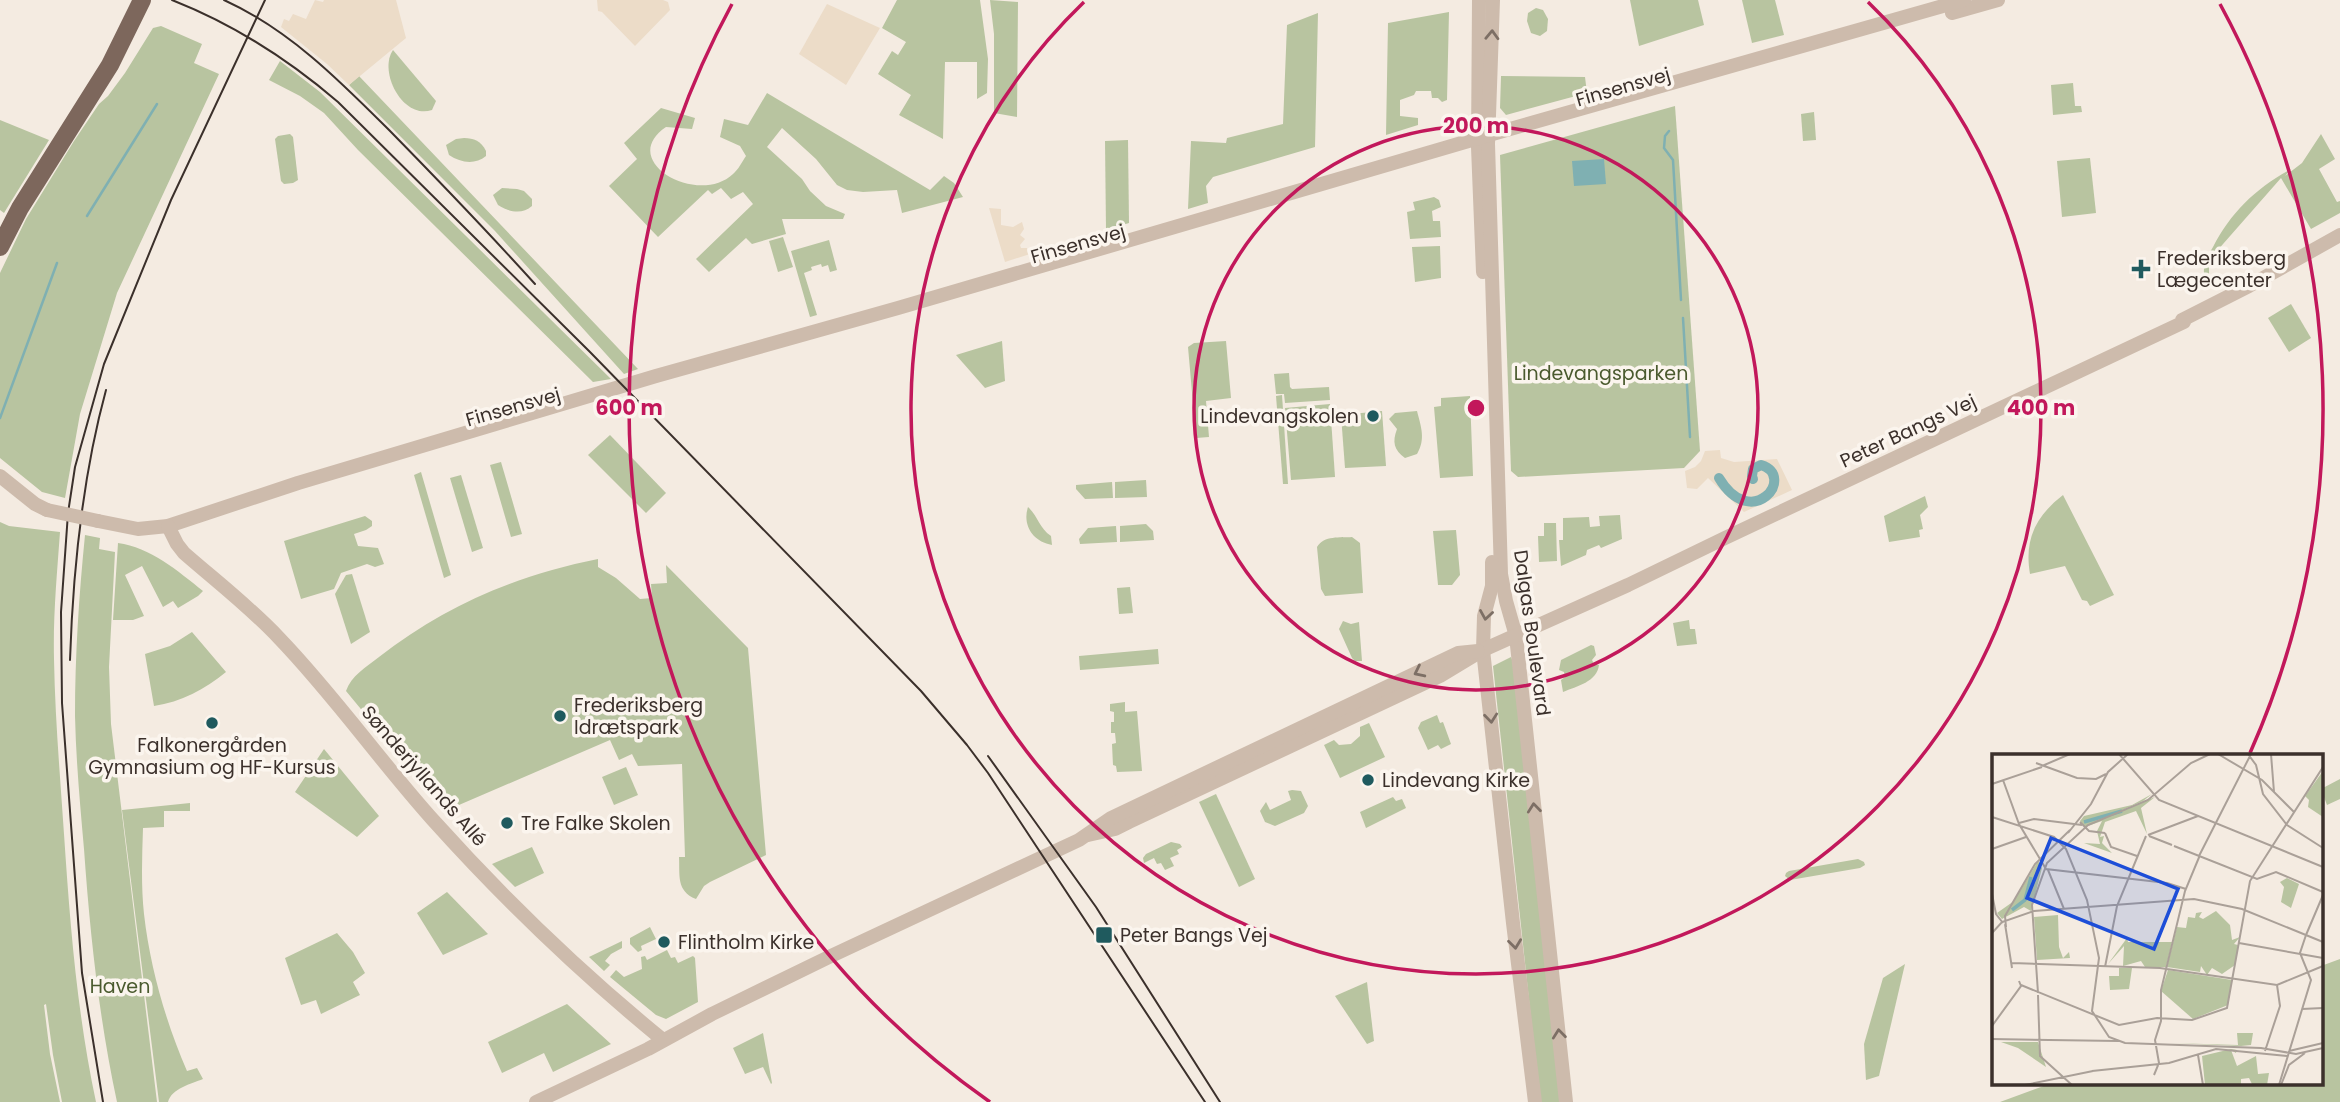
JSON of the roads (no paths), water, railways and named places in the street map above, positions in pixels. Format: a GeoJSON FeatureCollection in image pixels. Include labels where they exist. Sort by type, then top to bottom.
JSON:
{"type":"FeatureCollection","features":[{"type":"Feature","properties":{"kind":"main road"},"geometry":{"type":"LineString","coordinates":[[0,247],[20,208],[110,65],[142,0]]}},
{"type":"Feature","properties":{"kind":"main road"},"geometry":{"type":"LineString","coordinates":[[110,65],[140,30],[155,0]]}},
{"type":"Feature","properties":{"kind":"street","name":"Dalgas Boulevard"},"geometry":{"type":"LineString","coordinates":[[1479,0],[1501,574],[1516,636],[1566,1102]]}},
{"type":"Feature","properties":{"kind":"street","name":"Dalgas Boulevard"},"geometry":{"type":"LineString","coordinates":[[1483,141],[1493,0]]}},
{"type":"Feature","properties":{"kind":"street","name":"Finsensvej"},"geometry":{"type":"LineString","coordinates":[[1602,108],[1964,0]]}},
{"type":"Feature","properties":{"kind":"street","name":"Finsensvej"},"geometry":{"type":"LineString","coordinates":[[0,476],[35,504],[47,510],[130,528],[147,529],[194,523],[299,487],[1483,141],[1998,0]]}},
{"type":"Feature","properties":{"kind":"street","name":"Peter Bangs Vej"},"geometry":{"type":"LineString","coordinates":[[536,1102],[631,1058],[712,1014],[831,956],[1088,835],[1111,818],[1213,776],[1369,703],[1440,676],[1483,650],[1628,585],[2184,322],[2182,320],[2340,235]]}},
{"type":"Feature","properties":{"kind":"street","name":"Dalgas Boulevard"},"geometry":{"type":"LineString","coordinates":[[1490,324],[1492,586],[1484,616],[1483,650],[1535,1102]]}},
{"type":"Feature","properties":{"kind":"street","name":"Sønderjyllands Allé"},"geometry":{"type":"LineString","coordinates":[[168,526],[184,553],[278,636],[452,841],[553,943],[663,1040]]}},
{"type":"Feature","properties":{"kind":"water"},"geometry":{"type":"Polygon","coordinates":[[[1604,159],[1606,184],[1574,186],[1572,161],[1604,159]]]}},
{"type":"Feature","properties":{"kind":"waterway"},"geometry":{"type":"LineString","coordinates":[[87,216],[157,104]]}},
{"type":"Feature","properties":{"kind":"waterway"},"geometry":{"type":"LineString","coordinates":[[1669,131],[1665,136],[1664,148],[1673,160],[1681,300]]}},
{"type":"Feature","properties":{"kind":"waterway"},"geometry":{"type":"LineString","coordinates":[[0,418],[57,263]]}},
{"type":"Feature","properties":{"kind":"waterway"},"geometry":{"type":"LineString","coordinates":[[1683,318],[1690,437]]}},
{"type":"Feature","properties":{"kind":"waterway"},"geometry":{"type":"LineString","coordinates":[[1719,478],[1732,494],[1745,501],[1756,501],[1766,496],[1774,479],[1771,471],[1761,465],[1753,469],[1753,479]]}},
{"type":"Feature","properties":{"kind":"tram line"},"geometry":{"type":"LineString","coordinates":[[172,0],[238,31],[300,71],[338,102],[590,352],[921,691],[988,773],[1205,1102]]}},
{"type":"Feature","properties":{"kind":"tram line"},"geometry":{"type":"LineString","coordinates":[[224,0],[271,26],[334,76],[428,170],[535,284]]}},
{"type":"Feature","properties":{"kind":"tram line"},"geometry":{"type":"LineString","coordinates":[[103,1102],[82,973],[62,703],[61,612],[68,513],[75,467],[104,364],[171,200],[265,0]]}},
{"type":"Feature","properties":{"kind":"tram line"},"geometry":{"type":"LineString","coordinates":[[70,660],[80,524],[106,390]]}},
{"type":"Feature","properties":{"kind":"tram line"},"geometry":{"type":"LineString","coordinates":[[988,756],[1096,907],[1220,1102]]}},
{"type":"Feature","properties":{"kind":"place","name":"Frederiksberg Lægecenter"},"geometry":{"type":"Point","coordinates":[2141,269]}},
{"type":"Feature","properties":{"kind":"place","name":"Lindevangskolen"},"geometry":{"type":"Point","coordinates":[1373,416]}},
{"type":"Feature","properties":{"kind":"place","name":"Frederiksberg Idrætspark"},"geometry":{"type":"Point","coordinates":[560,716]}},
{"type":"Feature","properties":{"kind":"place","name":"Falkonergården Gymnasium og HF-Kursus"},"geometry":{"type":"Point","coordinates":[212,723]}},
{"type":"Feature","properties":{"kind":"place","name":"Lindevang Kirke"},"geometry":{"type":"Point","coordinates":[1368,780]}},
{"type":"Feature","properties":{"kind":"place","name":"Tre Falke Skolen"},"geometry":{"type":"Point","coordinates":[507,823]}},
{"type":"Feature","properties":{"kind":"place","name":"Peter Bangs Vej"},"geometry":{"type":"Point","coordinates":[1104,935]}},
{"type":"Feature","properties":{"kind":"place","name":"Flintholm Kirke"},"geometry":{"type":"Point","coordinates":[664,942]}},
{"type":"Feature","properties":{"kind":"park label","name":"Lindevangsparken"},"geometry":{"type":"Point","coordinates":[1601,373]}},
{"type":"Feature","properties":{"kind":"park label","name":"Haven"},"geometry":{"type":"Point","coordinates":[120,986]}}]}
